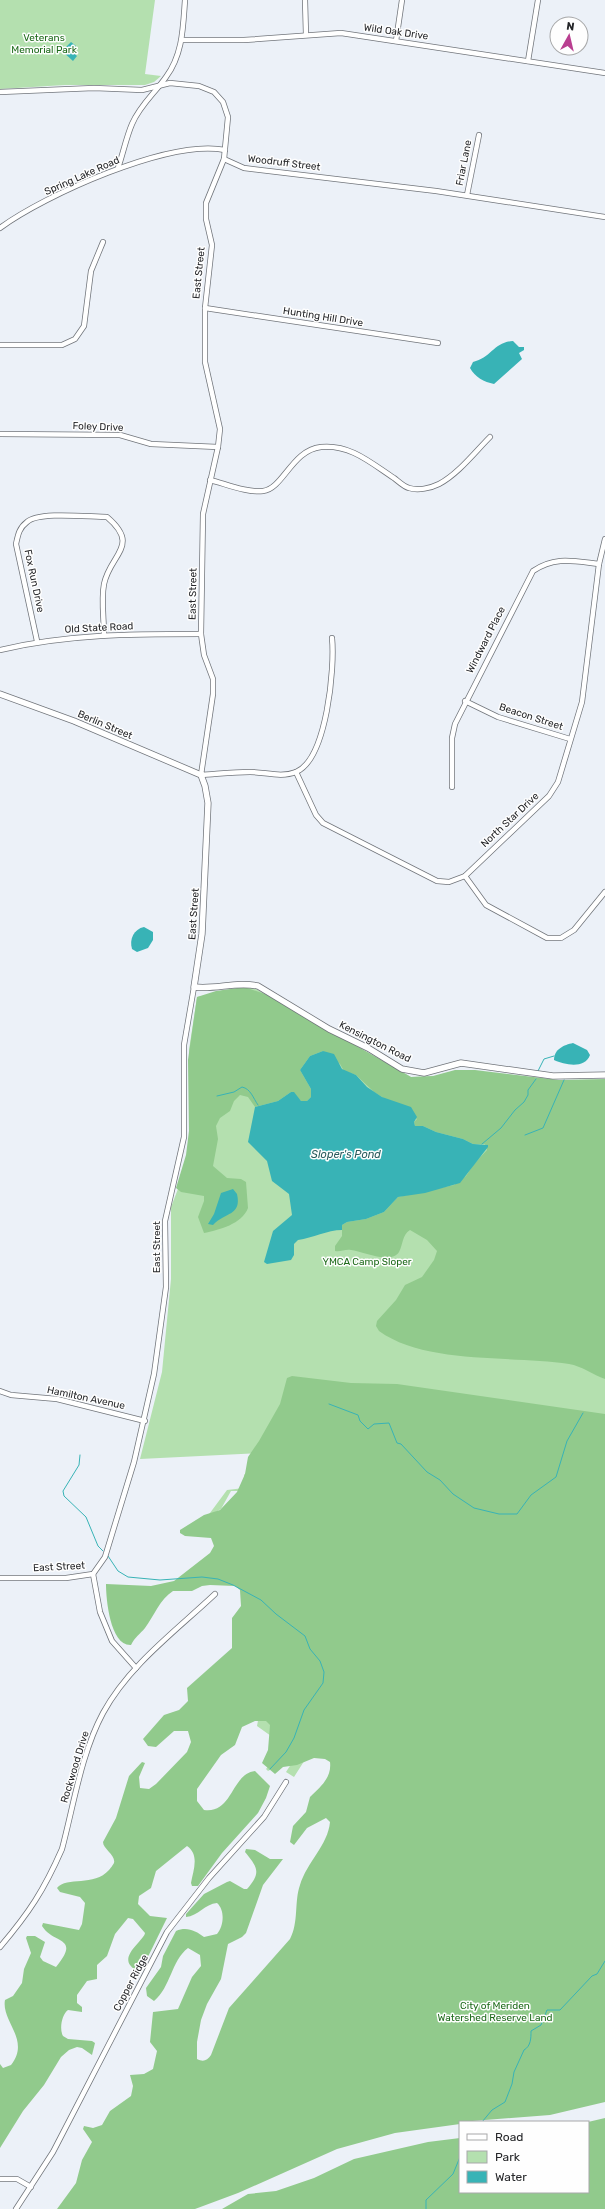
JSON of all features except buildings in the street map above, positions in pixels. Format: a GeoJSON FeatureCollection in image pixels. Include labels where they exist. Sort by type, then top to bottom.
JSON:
{"type":"FeatureCollection","features":[{"type":"Feature","properties":{"kind":"main road","name":"Berlin Street"},"geometry":{"type":"LineString","coordinates":[[0,694],[74,721],[201,775]]}},
{"type":"Feature","properties":{"kind":"main road","name":"East Street"},"geometry":{"type":"LineString","coordinates":[[194,987],[202,934],[208,803],[206,786],[201,775]]}},
{"type":"Feature","properties":{"kind":"main road","name":"Kensington Road"},"geometry":{"type":"LineString","coordinates":[[194,987],[204,989],[245,983],[258,986],[329,1029],[368,1048],[402,1069],[424,1073],[462,1063],[553,1076],[605,1075]]}},
{"type":"Feature","properties":{"kind":"street"},"geometry":{"type":"LineString","coordinates":[[118,168],[132,124],[148,97],[167,76],[176,60],[182,40],[185,0]]}},
{"type":"Feature","properties":{"kind":"street"},"geometry":{"type":"LineString","coordinates":[[304,0],[306,35]]}},
{"type":"Feature","properties":{"kind":"street"},"geometry":{"type":"LineString","coordinates":[[396,41],[402,0]]}},
{"type":"Feature","properties":{"kind":"street"},"geometry":{"type":"LineString","coordinates":[[528,61],[538,0]]}},
{"type":"Feature","properties":{"kind":"street","name":"Wild Oak Drive"},"geometry":{"type":"LineString","coordinates":[[182,40],[244,40],[341,33],[605,73]]}},
{"type":"Feature","properties":{"kind":"street"},"geometry":{"type":"LineString","coordinates":[[0,92],[88,88],[142,90],[157,88],[170,83],[199,86],[214,92],[224,102],[228,117],[224,159]]}},
{"type":"Feature","properties":{"kind":"street","name":"Friar Lane"},"geometry":{"type":"LineString","coordinates":[[467,196],[479,135]]}},
{"type":"Feature","properties":{"kind":"street","name":"Spring Lake Road"},"geometry":{"type":"LineString","coordinates":[[0,228],[16,216],[118,168],[156,157],[201,148],[225,150]]}},
{"type":"Feature","properties":{"kind":"street","name":"Woodruff Street"},"geometry":{"type":"LineString","coordinates":[[224,159],[244,168],[467,196],[605,217]]}},
{"type":"Feature","properties":{"kind":"street","name":"East Street"},"geometry":{"type":"LineString","coordinates":[[201,775],[213,694],[213,679],[204,655],[201,634],[203,514],[218,447],[220,429],[205,362],[205,308],[212,245],[206,219],[206,203],[224,159]]}},
{"type":"Feature","properties":{"kind":"street"},"geometry":{"type":"LineString","coordinates":[[0,345],[62,344],[75,338],[84,326],[91,271],[103,242]]}},
{"type":"Feature","properties":{"kind":"street","name":"Hunting Hill Drive"},"geometry":{"type":"LineString","coordinates":[[205,308],[438,343]]}},
{"type":"Feature","properties":{"kind":"street","name":"Foley Drive"},"geometry":{"type":"LineString","coordinates":[[0,434],[120,435],[151,444],[218,447]]}},
{"type":"Feature","properties":{"kind":"street"},"geometry":{"type":"LineString","coordinates":[[210,480],[256,491],[265,491],[273,488],[290,465],[302,454],[320,447],[339,446],[358,454],[409,488],[426,489],[439,484],[455,472],[490,437]]}},
{"type":"Feature","properties":{"kind":"street","name":"Fox Run Drive"},"geometry":{"type":"LineString","coordinates":[[37,641],[16,544],[18,532],[27,521],[40,516],[107,517],[117,525],[123,538],[122,549],[107,573],[104,585],[104,634]]}},
{"type":"Feature","properties":{"kind":"street","name":"North Star Drive"},"geometry":{"type":"LineString","coordinates":[[296,772],[316,815],[323,823],[437,881],[448,882],[464,876],[549,796],[558,782],[582,702],[599,564],[605,539]]}},
{"type":"Feature","properties":{"kind":"street","name":"Windward Place"},"geometry":{"type":"LineString","coordinates":[[452,787],[452,738],[454,724],[532,571],[544,563],[559,560],[599,564]]}},
{"type":"Feature","properties":{"kind":"street","name":"Old State Road"},"geometry":{"type":"LineString","coordinates":[[0,650],[37,641],[104,634],[201,634]]}},
{"type":"Feature","properties":{"kind":"street"},"geometry":{"type":"LineString","coordinates":[[201,775],[250,772],[278,775],[296,772],[314,754],[320,737],[330,692],[332,638]]}},
{"type":"Feature","properties":{"kind":"street","name":"Beacon Street"},"geometry":{"type":"LineString","coordinates":[[465,701],[498,717],[570,739]]}},
{"type":"Feature","properties":{"kind":"street"},"geometry":{"type":"LineString","coordinates":[[464,876],[486,905],[547,938],[561,938],[574,930],[605,892]]}},
{"type":"Feature","properties":{"kind":"street","name":"East Street"},"geometry":{"type":"LineString","coordinates":[[0,1578],[66,1578],[93,1574],[105,1557],[145,1421],[154,1374],[166,1287],[165,1221],[184,1137],[184,1045],[194,987]]}},
{"type":"Feature","properties":{"kind":"street","name":"Hamilton Avenue"},"geometry":{"type":"LineString","coordinates":[[0,1391],[11,1395],[57,1399],[145,1421]]}},
{"type":"Feature","properties":{"kind":"street"},"geometry":{"type":"LineString","coordinates":[[93,1574],[100,1612],[112,1641],[136,1668]]}},
{"type":"Feature","properties":{"kind":"street","name":"Rockwood Drive"},"geometry":{"type":"LineString","coordinates":[[0,1947],[44,1890],[62,1849],[89,1744],[103,1712],[118,1689],[136,1668],[215,1594]]}},
{"type":"Feature","properties":{"kind":"street","name":"Copper Ridge"},"geometry":{"type":"LineString","coordinates":[[16,2209],[53,2152],[167,1932],[209,1878],[264,1817],[286,1782]]}},
{"type":"Feature","properties":{"kind":"street"},"geometry":{"type":"LineString","coordinates":[[0,2179],[17,2179],[31,2187]]}},
{"type":"Feature","properties":{"kind":"green space","name":"Veterans Memorial Park"},"geometry":{"type":"Polygon","coordinates":[[[0,0],[155,0],[145,74],[161,76],[154,82],[145,85],[65,85],[0,89],[0,0]]]}},
{"type":"Feature","properties":{"kind":"green space","name":"YMCA Camp Sloper"},"geometry":{"type":"Polygon","coordinates":[[[251,986],[411,1077],[481,1075],[571,1083],[605,1081],[605,1636],[414,1775],[308,1755],[294,1777],[286,1772],[297,1755],[268,1771],[266,1769],[285,1746],[257,1726],[261,1704],[244,1491],[231,1491],[221,1509],[207,1517],[227,1490],[244,1488],[246,1484],[244,1475],[263,1453],[140,1459],[162,1372],[171,1279],[171,1207],[193,1150],[189,1050],[197,997],[251,986]]]}},
{"type":"Feature","properties":{"kind":"green space"},"geometry":{"type":"Polygon","coordinates":[[[244,987],[265,994],[411,1077],[433,1076],[455,1070],[475,1070],[559,1080],[605,1079],[605,1379],[569,1364],[546,1361],[470,1357],[420,1349],[398,1342],[379,1331],[376,1326],[377,1321],[396,1300],[405,1285],[422,1277],[434,1260],[437,1251],[427,1240],[410,1230],[404,1237],[399,1252],[395,1256],[383,1257],[351,1250],[335,1251],[335,1246],[342,1236],[342,1225],[347,1222],[366,1219],[384,1212],[398,1197],[454,1185],[466,1176],[474,1164],[487,1150],[485,1144],[473,1144],[463,1139],[436,1132],[423,1126],[415,1126],[414,1122],[417,1119],[374,1092],[356,1075],[344,1071],[340,1064],[323,1051],[310,1056],[300,1070],[311,1089],[311,1097],[307,1101],[301,1101],[291,1092],[278,1101],[255,1107],[248,1097],[240,1095],[234,1101],[230,1111],[220,1118],[216,1126],[218,1139],[213,1166],[227,1178],[241,1179],[246,1182],[248,1208],[245,1214],[235,1222],[223,1228],[204,1233],[198,1217],[204,1201],[204,1196],[181,1192],[176,1188],[186,1155],[189,1131],[188,1060],[197,997],[216,991],[244,987]]]}},
{"type":"Feature","properties":{"kind":"green space","name":"City of Meriden Watershed Reserve Land"},"geometry":{"type":"Polygon","coordinates":[[[292,1376],[351,1383],[397,1384],[605,1414],[605,2102],[550,2115],[459,2121],[459,2124],[395,2133],[337,2149],[238,2193],[195,2209],[57,2209],[76,2183],[82,2160],[92,2142],[83,2129],[84,2126],[93,2128],[102,2125],[110,2111],[131,2096],[133,2086],[130,2075],[144,2074],[153,2069],[157,2051],[150,2042],[153,2012],[178,2009],[192,1977],[201,1966],[200,1955],[188,1948],[182,1953],[160,1995],[154,2001],[147,1996],[146,1988],[161,1967],[163,1956],[176,1931],[188,1929],[204,1937],[217,1934],[221,1927],[223,1918],[220,1906],[217,1903],[209,1905],[194,1915],[186,1917],[186,1914],[204,1894],[227,1882],[230,1881],[244,1889],[247,1889],[255,1878],[256,1870],[255,1866],[245,1852],[246,1849],[255,1850],[270,1859],[283,1859],[263,1885],[246,1933],[242,1937],[228,1944],[221,1979],[207,2004],[201,2020],[197,2042],[197,2059],[203,2061],[208,2059],[211,2055],[229,2008],[290,1939],[295,1926],[297,1898],[300,1885],[328,1830],[330,1822],[326,1818],[307,1828],[294,1845],[290,1842],[293,1826],[306,1812],[310,1797],[321,1786],[327,1777],[330,1762],[325,1759],[314,1758],[297,1765],[283,1767],[275,1774],[262,1763],[268,1750],[270,1725],[266,1721],[255,1721],[242,1727],[235,1745],[221,1755],[197,1789],[197,1801],[204,1810],[214,1810],[227,1800],[241,1779],[247,1774],[255,1771],[270,1786],[266,1798],[258,1813],[222,1853],[198,1886],[192,1886],[191,1883],[195,1858],[187,1846],[156,1871],[151,1888],[139,1896],[138,1904],[150,1916],[167,1918],[141,1971],[139,1973],[130,1965],[128,1961],[131,1952],[145,1933],[133,1919],[128,1918],[115,1934],[107,1956],[97,1965],[97,1979],[87,1981],[77,1995],[77,2003],[82,2007],[82,2012],[68,2010],[63,2018],[61,2030],[63,2036],[68,2039],[92,2041],[95,2043],[92,2055],[82,2048],[77,2047],[69,2050],[61,2057],[44,2085],[23,2111],[0,2148],[0,2064],[3,2068],[11,2065],[16,2056],[18,2047],[17,2039],[7,2016],[5,2000],[13,1996],[22,1983],[24,1969],[31,1953],[26,1938],[27,1936],[35,1936],[45,1942],[40,1957],[43,1961],[56,1967],[63,1957],[66,1950],[66,1945],[47,1932],[42,1926],[43,1923],[79,1930],[82,1924],[85,1903],[80,1897],[60,1892],[57,1888],[61,1884],[96,1878],[103,1875],[112,1866],[114,1863],[113,1857],[103,1842],[116,1818],[129,1776],[142,1762],[145,1763],[139,1777],[140,1788],[149,1789],[156,1784],[187,1752],[191,1742],[188,1731],[174,1731],[156,1747],[148,1746],[143,1739],[164,1715],[179,1710],[188,1701],[187,1688],[232,1648],[232,1618],[241,1606],[240,1590],[235,1586],[210,1585],[202,1586],[192,1591],[173,1591],[164,1598],[145,1628],[131,1645],[124,1643],[118,1638],[114,1630],[108,1610],[106,1584],[151,1586],[174,1581],[210,1553],[214,1546],[211,1538],[185,1536],[180,1533],[180,1530],[204,1515],[220,1510],[237,1492],[245,1474],[248,1457],[280,1404],[287,1378],[292,1376]]]}},
{"type":"Feature","properties":{"kind":"green space"},"geometry":{"type":"Polygon","coordinates":[[[605,2118],[605,2209],[222,2209],[248,2194],[276,2191],[314,2178],[354,2159],[428,2142],[459,2138],[459,2193],[589,2193],[589,2122],[605,2118]]]}},
{"type":"Feature","properties":{"kind":"water"},"geometry":{"type":"Polygon","coordinates":[[[71,42],[76,46],[72,51],[77,56],[73,61],[62,51],[71,42]]]}},
{"type":"Feature","properties":{"kind":"water"},"geometry":{"type":"Polygon","coordinates":[[[513,341],[519,347],[524,347],[524,350],[519,353],[522,359],[494,384],[480,379],[474,374],[470,368],[473,362],[484,357],[501,344],[513,341]]]}},
{"type":"Feature","properties":{"kind":"water"},"geometry":{"type":"Polygon","coordinates":[[[144,927],[153,932],[153,940],[148,948],[137,952],[132,949],[132,938],[137,930],[144,927]]]}},
{"type":"Feature","properties":{"kind":"water"},"geometry":{"type":"Polygon","coordinates":[[[573,1043],[587,1050],[590,1055],[584,1062],[574,1065],[554,1060],[554,1056],[558,1050],[563,1046],[573,1043]]]}},
{"type":"Feature","properties":{"kind":"water","name":"Sloper's Pond"},"geometry":{"type":"Polygon","coordinates":[[[323,1051],[334,1054],[342,1069],[356,1075],[367,1087],[382,1097],[411,1107],[417,1117],[414,1122],[415,1126],[423,1126],[436,1132],[463,1139],[473,1144],[488,1145],[488,1147],[460,1183],[425,1193],[398,1197],[384,1212],[366,1219],[347,1222],[342,1225],[342,1230],[331,1231],[298,1240],[294,1244],[294,1255],[291,1260],[267,1264],[264,1262],[273,1231],[292,1215],[289,1194],[272,1181],[267,1161],[248,1142],[255,1107],[278,1101],[291,1092],[294,1092],[301,1101],[307,1101],[311,1097],[311,1089],[300,1070],[310,1056],[323,1051]]]}},
{"type":"Feature","properties":{"kind":"water"},"geometry":{"type":"Polygon","coordinates":[[[233,1189],[237,1194],[238,1201],[235,1210],[213,1225],[208,1224],[214,1214],[221,1193],[233,1189]]]}},
{"type":"Feature","properties":{"kind":"waterway"},"geometry":{"type":"LineString","coordinates":[[538,1071],[544,1059],[554,1056]]}},
{"type":"Feature","properties":{"kind":"waterway"},"geometry":{"type":"LineString","coordinates":[[482,1144],[501,1128],[515,1110],[524,1102],[528,1095],[528,1090],[536,1079]]}},
{"type":"Feature","properties":{"kind":"waterway"},"geometry":{"type":"LineString","coordinates":[[525,1135],[543,1128],[564,1080]]}},
{"type":"Feature","properties":{"kind":"waterway"},"geometry":{"type":"LineString","coordinates":[[217,1096],[234,1092],[242,1087],[250,1092],[258,1105]]}},
{"type":"Feature","properties":{"kind":"waterway"},"geometry":{"type":"LineString","coordinates":[[329,1404],[358,1415],[360,1421],[368,1429],[374,1424],[389,1423],[397,1443],[401,1444],[427,1472],[440,1480],[453,1494],[474,1508],[499,1514],[517,1514],[531,1495],[556,1477],[567,1441],[583,1413]]}},
{"type":"Feature","properties":{"kind":"waterway"},"geometry":{"type":"LineString","coordinates":[[80,1455],[79,1465],[63,1491],[64,1496],[86,1517],[98,1546],[103,1551]]}},
{"type":"Feature","properties":{"kind":"waterway"},"geometry":{"type":"LineString","coordinates":[[108,1556],[118,1571],[128,1577],[160,1580],[202,1577],[218,1579],[233,1585],[261,1600],[276,1614],[305,1636],[310,1649],[320,1661],[324,1672],[323,1683],[304,1710],[294,1738],[286,1752],[270,1769]]}},
{"type":"Feature","properties":{"kind":"waterway"},"geometry":{"type":"LineString","coordinates":[[483,2121],[492,2110],[505,2102],[512,2084],[514,2072],[531,2039],[531,2031],[541,2025],[547,2010],[560,2010],[592,1976],[597,1974],[605,1961]]}},
{"type":"Feature","properties":{"kind":"waterway"},"geometry":{"type":"LineString","coordinates":[[426,2209],[426,2200],[453,2174],[459,2159]]}}]}
